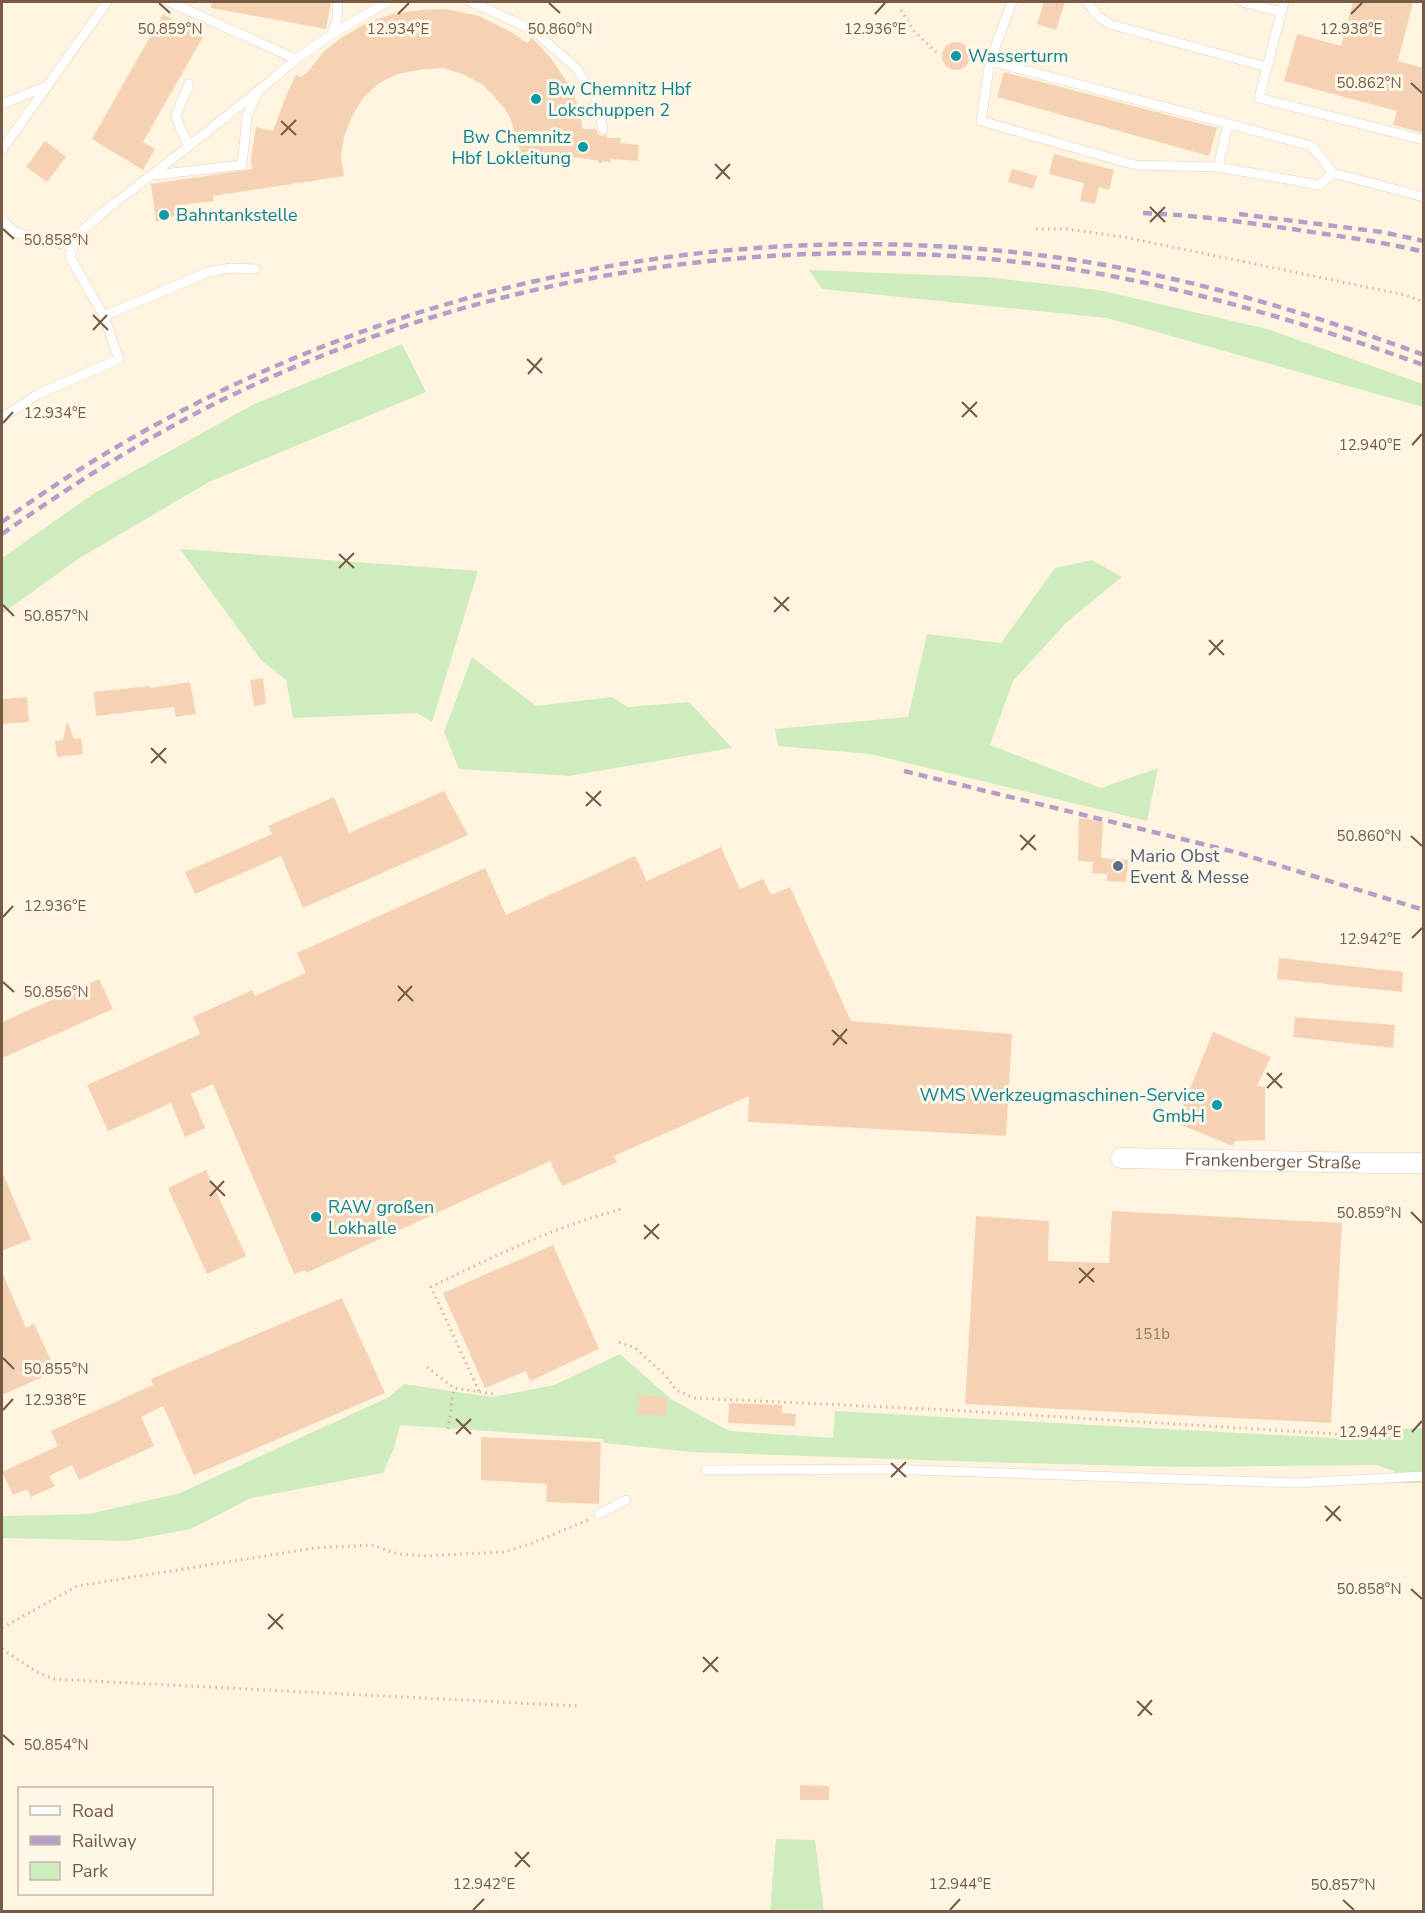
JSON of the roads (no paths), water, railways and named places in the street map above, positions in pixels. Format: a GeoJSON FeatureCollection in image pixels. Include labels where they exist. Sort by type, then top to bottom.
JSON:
{"type":"FeatureCollection","features":[{"type":"Feature","properties":{"kind":"street","name":"Frankenberger Straße"},"geometry":{"type":"LineString","coordinates":[[1121,1158],[1424,1163]]}},
{"type":"Feature","properties":{"kind":"lane"},"geometry":{"type":"LineString","coordinates":[[2,150],[107,2]]}},
{"type":"Feature","properties":{"kind":"lane"},"geometry":{"type":"LineString","coordinates":[[169,2],[296,59]]}},
{"type":"Feature","properties":{"kind":"lane"},"geometry":{"type":"LineString","coordinates":[[332,34],[337,20],[338,2]]}},
{"type":"Feature","properties":{"kind":"lane"},"geometry":{"type":"LineString","coordinates":[[2,418],[38,394],[119,359],[104,316],[70,257],[76,237],[106,210],[296,59],[332,34],[387,2]]}},
{"type":"Feature","properties":{"kind":"lane"},"geometry":{"type":"LineString","coordinates":[[471,2],[533,30],[577,69],[597,100],[603,129]]}},
{"type":"Feature","properties":{"kind":"lane"},"geometry":{"type":"LineString","coordinates":[[1012,2],[990,61],[981,121],[1135,165],[1218,167],[1319,185],[1332,173]]}},
{"type":"Feature","properties":{"kind":"lane"},"geometry":{"type":"LineString","coordinates":[[1087,2],[1097,15],[1109,24],[1267,67]]}},
{"type":"Feature","properties":{"kind":"lane"},"geometry":{"type":"LineString","coordinates":[[1242,2],[1281,12]]}},
{"type":"Feature","properties":{"kind":"lane"},"geometry":{"type":"LineString","coordinates":[[1284,2],[1259,98],[1424,140]]}},
{"type":"Feature","properties":{"kind":"lane"},"geometry":{"type":"LineString","coordinates":[[990,61],[1312,146],[1332,173],[1424,197]]}},
{"type":"Feature","properties":{"kind":"lane"},"geometry":{"type":"LineString","coordinates":[[189,84],[176,115],[189,146]]}},
{"type":"Feature","properties":{"kind":"lane"},"geometry":{"type":"LineString","coordinates":[[2,104],[45,87]]}},
{"type":"Feature","properties":{"kind":"lane"},"geometry":{"type":"LineString","coordinates":[[151,175],[242,165],[247,116],[258,91]]}},
{"type":"Feature","properties":{"kind":"lane"},"geometry":{"type":"LineString","coordinates":[[1218,167],[1228,124]]}},
{"type":"Feature","properties":{"kind":"lane"},"geometry":{"type":"LineString","coordinates":[[2,220],[15,232],[73,247]]}},
{"type":"Feature","properties":{"kind":"lane"},"geometry":{"type":"LineString","coordinates":[[104,316],[208,272],[231,268],[255,269]]}},
{"type":"Feature","properties":{"kind":"lane"},"geometry":{"type":"LineString","coordinates":[[706,1470],[885,1469],[1297,1483],[1424,1476]]}},
{"type":"Feature","properties":{"kind":"lane"},"geometry":{"type":"LineString","coordinates":[[599,1514],[626,1500]]}},
{"type":"Feature","properties":{"kind":"railway"},"geometry":{"type":"LineString","coordinates":[[1143,213],[1204,217],[1265,225],[1394,245],[1424,252]]}},
{"type":"Feature","properties":{"kind":"railway"},"geometry":{"type":"LineString","coordinates":[[1239,214],[1382,232],[1424,241]]}},
{"type":"Feature","properties":{"kind":"railway"},"geometry":{"type":"LineString","coordinates":[[2,522],[119,445],[243,381],[372,328],[506,288],[643,261],[782,246],[921,245],[1061,258],[1154,275],[1245,297],[1335,324],[1424,355]]}},
{"type":"Feature","properties":{"kind":"railway"},"geometry":{"type":"LineString","coordinates":[[2,534],[76,484],[153,437],[206,408],[310,360],[419,321],[531,291],[646,269],[761,257],[877,253],[992,259],[1106,275],[1186,292],[1306,326],[1424,365]]}},
{"type":"Feature","properties":{"kind":"railway"},"geometry":{"type":"LineString","coordinates":[[904,771],[1235,852],[1424,910]]}},
{"type":"Feature","properties":{"kind":"place","name":"Wasserturm"},"geometry":{"type":"Point","coordinates":[956,56]}},
{"type":"Feature","properties":{"kind":"place","name":"Bw Chemnitz Hbf Lokschuppen 2"},"geometry":{"type":"Point","coordinates":[536,99]}},
{"type":"Feature","properties":{"kind":"place","name":"Bw Chemnitz Hbf Lokleitung"},"geometry":{"type":"Point","coordinates":[583,147]}},
{"type":"Feature","properties":{"kind":"place","name":"Bahntankstelle"},"geometry":{"type":"Point","coordinates":[164,215]}},
{"type":"Feature","properties":{"kind":"place","name":"Mario Obst Event & Messe"},"geometry":{"type":"Point","coordinates":[1118,866]}},
{"type":"Feature","properties":{"kind":"place","name":"WMS Werkzeugmaschinen-Service GmbH"},"geometry":{"type":"Point","coordinates":[1217,1105]}},
{"type":"Feature","properties":{"kind":"place","name":"RAW großen Lokhalle"},"geometry":{"type":"Point","coordinates":[316,1217]}}]}
